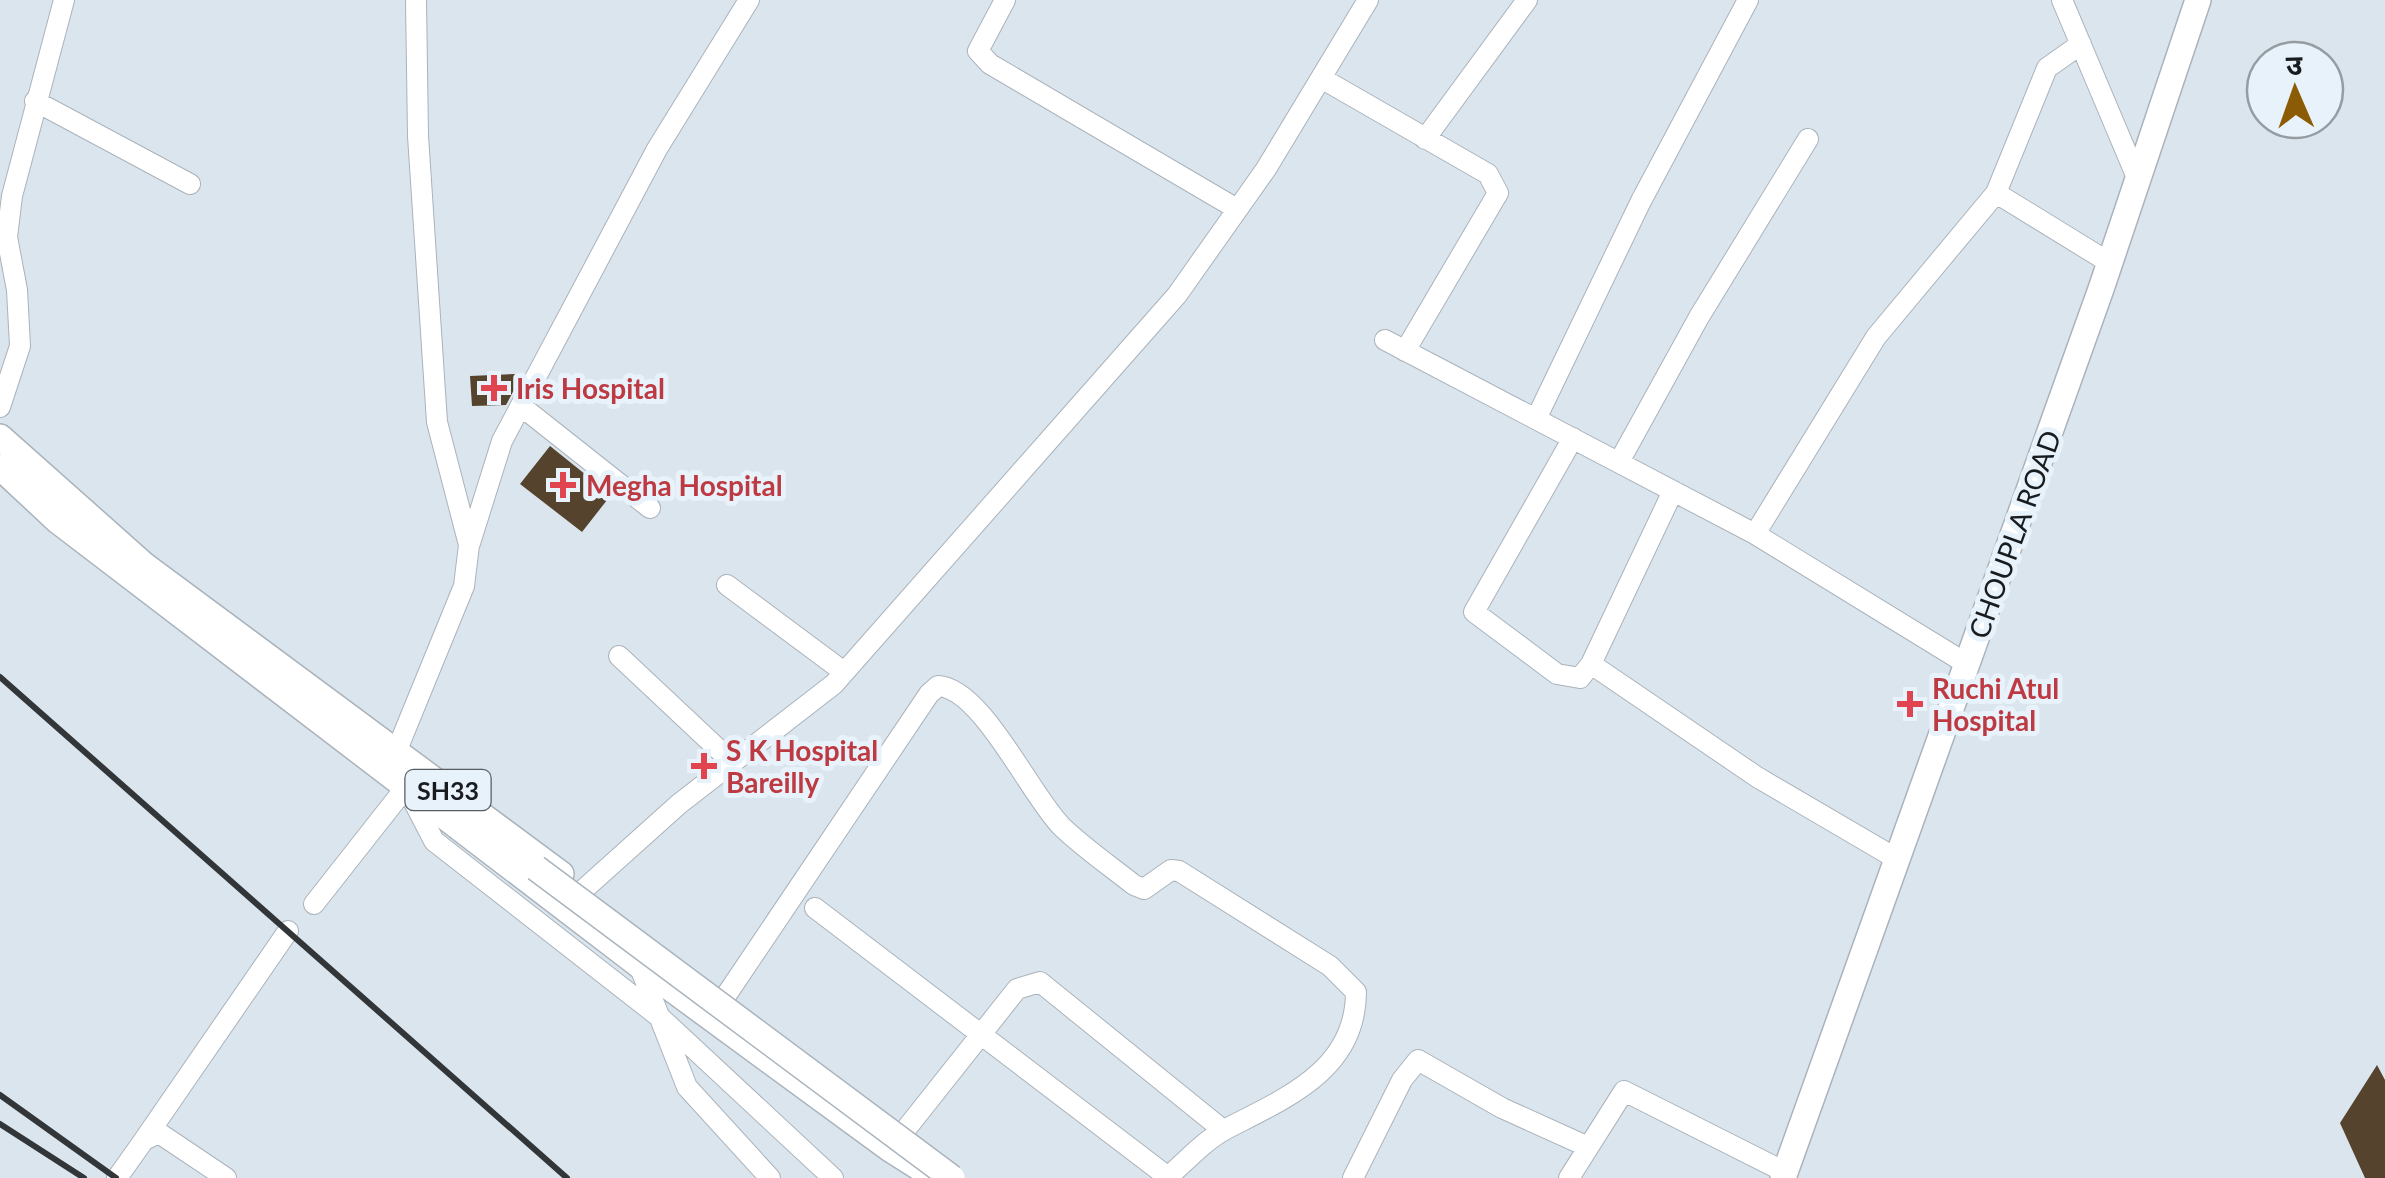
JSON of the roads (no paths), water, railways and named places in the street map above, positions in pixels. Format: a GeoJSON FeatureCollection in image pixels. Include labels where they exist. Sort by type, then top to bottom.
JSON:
{"type":"FeatureCollection","features":[{"type":"Feature","properties":{"kind":"main road","name":"CHOUPLA ROAD"},"geometry":{"type":"LineString","coordinates":[[1784,1175],[2110,263],[2198,0]]}},
{"type":"Feature","properties":{"kind":"main road","name":"SH33"},"geometry":{"type":"LineString","coordinates":[[0,437],[144,564],[639,965],[890,1150]]}},
{"type":"Feature","properties":{"kind":"main road","name":"SH33"},"geometry":{"type":"LineString","coordinates":[[0,467],[58,521],[402,770],[582,891],[906,1129]]}},
{"type":"Feature","properties":{"kind":"main road"},"geometry":{"type":"LineString","coordinates":[[402,770],[952,1178]]}},
{"type":"Feature","properties":{"kind":"main road"},"geometry":{"type":"LineString","coordinates":[[906,1129],[970,1178]]}},
{"type":"Feature","properties":{"kind":"main road"},"geometry":{"type":"LineString","coordinates":[[890,1150],[936,1178]]}},
{"type":"Feature","properties":{"kind":"street"},"geometry":{"type":"LineString","coordinates":[[0,407],[20,346],[18,290],[7,237],[12,196],[64,0]]}},
{"type":"Feature","properties":{"kind":"street"},"geometry":{"type":"LineString","coordinates":[[416,0],[418,136],[437,422],[469,546]]}},
{"type":"Feature","properties":{"kind":"street"},"geometry":{"type":"LineString","coordinates":[[314,904],[402,770],[464,586],[469,546],[502,440],[656,150],[749,0]]}},
{"type":"Feature","properties":{"kind":"street"},"geometry":{"type":"LineString","coordinates":[[1005,0],[978,51],[990,64],[1238,208]]}},
{"type":"Feature","properties":{"kind":"street"},"geometry":{"type":"LineString","coordinates":[[582,891],[844,672],[1177,295],[1238,208],[1368,0]]}},
{"type":"Feature","properties":{"kind":"street"},"geometry":{"type":"LineString","coordinates":[[1425,139],[1527,0]]}},
{"type":"Feature","properties":{"kind":"street"},"geometry":{"type":"LineString","coordinates":[[1536,419],[1641,201],[1748,0]]}},
{"type":"Feature","properties":{"kind":"street"},"geometry":{"type":"LineString","coordinates":[[2062,0],[2138,180]]}},
{"type":"Feature","properties":{"kind":"street"},"geometry":{"type":"LineString","coordinates":[[1754,534],[1876,338],[1996,193],[2047,68],[2080,44]]}},
{"type":"Feature","properties":{"kind":"street"},"geometry":{"type":"LineString","coordinates":[[1321,78],[1488,174],[1498,193],[1405,351]]}},
{"type":"Feature","properties":{"kind":"street"},"geometry":{"type":"LineString","coordinates":[[35,101],[190,184]]}},
{"type":"Feature","properties":{"kind":"street"},"geometry":{"type":"LineString","coordinates":[[1618,462],[1699,316],[1808,139]]}},
{"type":"Feature","properties":{"kind":"street"},"geometry":{"type":"LineString","coordinates":[[1996,193],[2110,263]]}},
{"type":"Feature","properties":{"kind":"street"},"geometry":{"type":"LineString","coordinates":[[1385,340],[1754,534],[1967,664]]}},
{"type":"Feature","properties":{"kind":"street"},"geometry":{"type":"LineString","coordinates":[[520,406],[650,508]]}},
{"type":"Feature","properties":{"kind":"street"},"geometry":{"type":"LineString","coordinates":[[1573,438],[1474,612],[1557,674],[1580,678],[1591,664],[1674,491]]}},
{"type":"Feature","properties":{"kind":"street"},"geometry":{"type":"LineString","coordinates":[[727,584],[844,672]]}},
{"type":"Feature","properties":{"kind":"street"},"geometry":{"type":"LineString","coordinates":[[619,656],[732,763]]}},
{"type":"Feature","properties":{"kind":"street"},"geometry":{"type":"LineString","coordinates":[[1591,664],[1757,777],[1898,859]]}},
{"type":"Feature","properties":{"kind":"street"},"geometry":{"type":"LineString","coordinates":[[725,997],[938,686],[951,687],[971,702],[1059,824],[1134,885],[1144,888],[1170,870],[1179,871],[1346,977],[1356,992],[1356,1008],[1344,1040],[1314,1082],[1222,1130],[1167,1177],[814,908]]}},
{"type":"Feature","properties":{"kind":"street"},"geometry":{"type":"LineString","coordinates":[[402,770],[434,841],[662,1019],[833,1178]]}},
{"type":"Feature","properties":{"kind":"street"},"geometry":{"type":"LineString","coordinates":[[117,1178],[288,931]]}},
{"type":"Feature","properties":{"kind":"street"},"geometry":{"type":"LineString","coordinates":[[639,965],[687,1087],[770,1178]]}},
{"type":"Feature","properties":{"kind":"street"},"geometry":{"type":"LineString","coordinates":[[890,1150],[1017,989],[1040,982],[1222,1130]]}},
{"type":"Feature","properties":{"kind":"street"},"geometry":{"type":"LineString","coordinates":[[1353,1178],[1402,1080],[1418,1060],[1502,1108],[1586,1146]]}},
{"type":"Feature","properties":{"kind":"street"},"geometry":{"type":"LineString","coordinates":[[1569,1178],[1624,1091],[1784,1175]]}},
{"type":"Feature","properties":{"kind":"street"},"geometry":{"type":"LineString","coordinates":[[144,1140],[159,1133],[226,1178]]}},
{"type":"Feature","properties":{"kind":"railway"},"geometry":{"type":"LineString","coordinates":[[0,677],[567,1178]]}},
{"type":"Feature","properties":{"kind":"railway"},"geometry":{"type":"LineString","coordinates":[[0,1095],[116,1178]]}},
{"type":"Feature","properties":{"kind":"railway"},"geometry":{"type":"LineString","coordinates":[[0,1124],[84,1178]]}},
{"type":"Feature","properties":{"kind":"place","name":"Iris Hospital"},"geometry":{"type":"Point","coordinates":[494,388]}},
{"type":"Feature","properties":{"kind":"place","name":"Megha Hospital"},"geometry":{"type":"Point","coordinates":[563,485]}},
{"type":"Feature","properties":{"kind":"place","name":"Ruchi Atul Hospital"},"geometry":{"type":"Point","coordinates":[1910,704]}},
{"type":"Feature","properties":{"kind":"place","name":"S K Hospital Bareilly"},"geometry":{"type":"Point","coordinates":[704,766]}}]}
